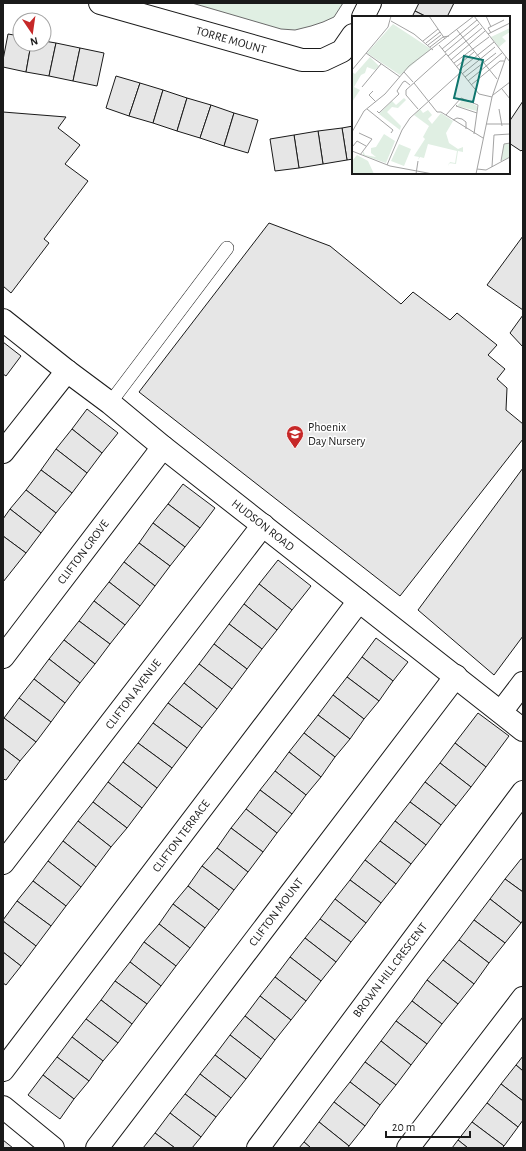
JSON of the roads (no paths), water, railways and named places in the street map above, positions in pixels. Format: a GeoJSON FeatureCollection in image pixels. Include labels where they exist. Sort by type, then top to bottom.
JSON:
{"type":"FeatureCollection","features":[{"type":"Feature","properties":{"kind":"street","name":"TORRE MOUNT"},"geometry":{"type":"LineString","coordinates":[[100,3],[302,60],[323,60],[342,51],[352,36]]}},
{"type":"Feature","properties":{"kind":"street"},"geometry":{"type":"LineString","coordinates":[[364,16],[370,3]]}},
{"type":"Feature","properties":{"kind":"street","name":"HUDSON ROAD"},"geometry":{"type":"LineString","coordinates":[[3,320],[523,730]]}},
{"type":"Feature","properties":{"kind":"street"},"geometry":{"type":"LineString","coordinates":[[3,452],[67,371]]}},
{"type":"Feature","properties":{"kind":"street","name":"CLIFTON GROVE"},"geometry":{"type":"LineString","coordinates":[[3,657],[163,447]]}},
{"type":"Feature","properties":{"kind":"street","name":"CLIFTON AVENUE"},"geometry":{"type":"LineString","coordinates":[[3,863],[263,525]]}},
{"type":"Feature","properties":{"kind":"street","name":"CLIFTON TERRACE"},"geometry":{"type":"LineString","coordinates":[[3,1070],[359,601]]}},
{"type":"Feature","properties":{"kind":"street","name":"CLIFTON MOUNT"},"geometry":{"type":"LineString","coordinates":[[97,1148],[456,676]]}},
{"type":"Feature","properties":{"kind":"street"},"geometry":{"type":"LineString","coordinates":[[501,712],[523,683]]}},
{"type":"Feature","properties":{"kind":"street","name":"BROWN HILL CRESCENT"},"geometry":{"type":"LineString","coordinates":[[258,1148],[523,792]]}},
{"type":"Feature","properties":{"kind":"street"},"geometry":{"type":"LineString","coordinates":[[408,1148],[523,998]]}},
{"type":"Feature","properties":{"kind":"street"},"geometry":{"type":"LineString","coordinates":[[3,1107],[53,1148]]}},
{"type":"Feature","properties":{"kind":"lane"},"geometry":{"type":"LineString","coordinates":[[110,403],[227,248]]}},
{"type":"Feature","properties":{"kind":"place","name":"Phoenix Day Nursery"},"geometry":{"type":"Point","coordinates":[295,449]}}]}
